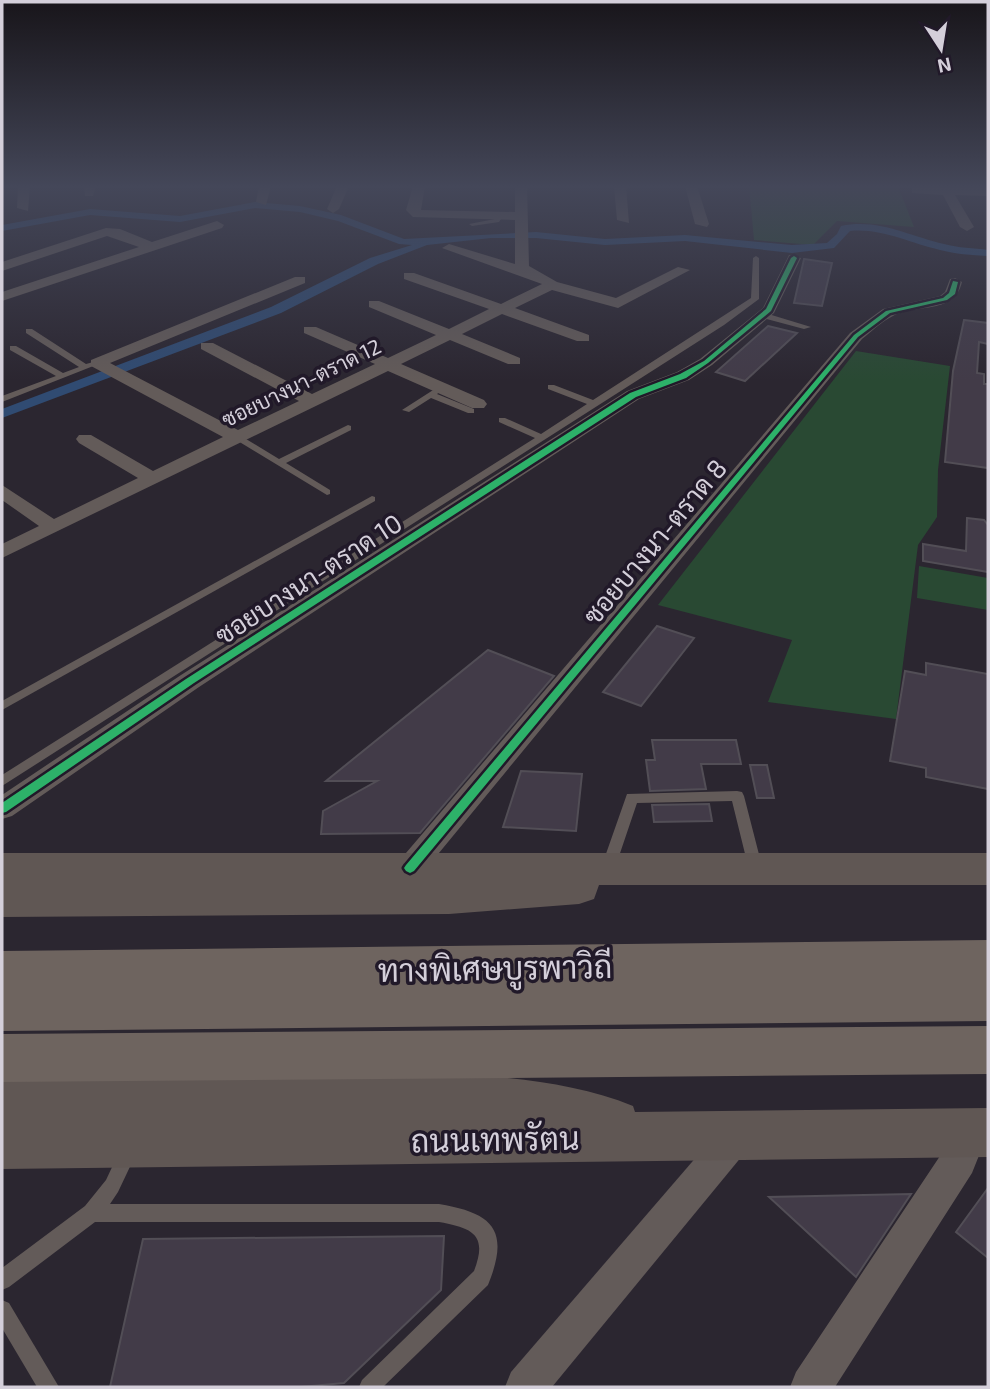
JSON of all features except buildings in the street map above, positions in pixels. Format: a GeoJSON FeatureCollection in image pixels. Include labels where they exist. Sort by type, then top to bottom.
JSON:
{"type":"FeatureCollection","features":[{"type":"Feature","properties":{"kind":"highway"},"geometry":{"type":"LineString","coordinates":[[2,946],[988,939]]}},
{"type":"Feature","properties":{"kind":"highway","name":"ทางพิเศษบูรพาวิถี"},"geometry":{"type":"LineString","coordinates":[[2,972],[988,961]]}},
{"type":"Feature","properties":{"kind":"highway","name":"ทางพิเศษบูรพาวิถี"},"geometry":{"type":"LineString","coordinates":[[2,1009],[988,999]]}},
{"type":"Feature","properties":{"kind":"highway"},"geometry":{"type":"LineString","coordinates":[[2,1058],[988,1050]]}},
{"type":"Feature","properties":{"kind":"main road"},"geometry":{"type":"LineString","coordinates":[[2,900],[399,883],[608,868],[988,869]]}},
{"type":"Feature","properties":{"kind":"main road"},"geometry":{"type":"LineString","coordinates":[[2,869],[399,883],[518,892],[750,870]]}},
{"type":"Feature","properties":{"kind":"main road"},"geometry":{"type":"LineString","coordinates":[[2,1103],[396,1098],[516,1101],[673,1136]]}},
{"type":"Feature","properties":{"kind":"main road","name":"ถนนเทพรัตน"},"geometry":{"type":"LineString","coordinates":[[2,1144],[980,1134]]}},
{"type":"Feature","properties":{"kind":"street"},"geometry":{"type":"LineString","coordinates":[[2,267],[50,251]]}},
{"type":"Feature","properties":{"kind":"street"},"geometry":{"type":"LineString","coordinates":[[2,298],[139,251]]}},
{"type":"Feature","properties":{"kind":"street"},"geometry":{"type":"LineString","coordinates":[[458,251],[524,271],[549,281],[554,286],[618,303],[682,270]]}},
{"type":"Feature","properties":{"kind":"street"},"geometry":{"type":"LineString","coordinates":[[523,251],[524,271]]}},
{"type":"Feature","properties":{"kind":"street","name":"ซอยบางนา-ตราด 10"},"geometry":{"type":"LineString","coordinates":[[2,809],[190,681],[642,391],[683,376],[706,362],[762,315],[777,296],[794,258]]}},
{"type":"Feature","properties":{"kind":"street","name":"ซอยบางนา-ตราด 12"},"geometry":{"type":"LineString","coordinates":[[2,552],[446,335],[581,274]]}},
{"type":"Feature","properties":{"kind":"street"},"geometry":{"type":"LineString","coordinates":[[410,276],[583,338]]}},
{"type":"Feature","properties":{"kind":"street"},"geometry":{"type":"LineString","coordinates":[[95,366],[300,280]]}},
{"type":"Feature","properties":{"kind":"street","name":"ซอยบางนา-ตราด 8"},"geometry":{"type":"LineString","coordinates":[[399,883],[856,336],[888,312],[945,299],[951,294],[955,282]]}},
{"type":"Feature","properties":{"kind":"street"},"geometry":{"type":"LineString","coordinates":[[374,304],[514,361]]}},
{"type":"Feature","properties":{"kind":"street"},"geometry":{"type":"LineString","coordinates":[[310,330],[387,365],[437,392],[474,407]]}},
{"type":"Feature","properties":{"kind":"street"},"geometry":{"type":"LineString","coordinates":[[207,346],[312,401]]}},
{"type":"Feature","properties":{"kind":"street"},"geometry":{"type":"LineString","coordinates":[[95,366],[238,438]]}},
{"type":"Feature","properties":{"kind":"street"},"geometry":{"type":"LineString","coordinates":[[85,439],[153,479]]}},
{"type":"Feature","properties":{"kind":"street"},"geometry":{"type":"LineString","coordinates":[[2,491],[53,527]]}},
{"type":"Feature","properties":{"kind":"street"},"geometry":{"type":"LineString","coordinates":[[811,1387],[959,1160],[980,1134]]}},
{"type":"Feature","properties":{"kind":"street"},"geometry":{"type":"LineString","coordinates":[[526,1387],[735,1138]]}},
{"type":"Feature","properties":{"kind":"lane"},"geometry":{"type":"LineString","coordinates":[[2,781],[595,404],[755,299],[756,258]]}},
{"type":"Feature","properties":{"kind":"lane"},"geometry":{"type":"LineString","coordinates":[[762,315],[807,327]]}},
{"type":"Feature","properties":{"kind":"lane"},"geometry":{"type":"LineString","coordinates":[[29,331],[95,366]]}},
{"type":"Feature","properties":{"kind":"lane"},"geometry":{"type":"LineString","coordinates":[[13,348],[63,376]]}},
{"type":"Feature","properties":{"kind":"lane"},"geometry":{"type":"LineString","coordinates":[[2,399],[95,366]]}},
{"type":"Feature","properties":{"kind":"lane"},"geometry":{"type":"LineString","coordinates":[[551,387],[595,404]]}},
{"type":"Feature","properties":{"kind":"lane"},"geometry":{"type":"LineString","coordinates":[[405,410],[437,392]]}},
{"type":"Feature","properties":{"kind":"lane"},"geometry":{"type":"LineString","coordinates":[[502,420],[541,438]]}},
{"type":"Feature","properties":{"kind":"lane"},"geometry":{"type":"LineString","coordinates":[[279,463],[348,428]]}},
{"type":"Feature","properties":{"kind":"lane"},"geometry":{"type":"LineString","coordinates":[[238,438],[327,492]]}},
{"type":"Feature","properties":{"kind":"lane"},"geometry":{"type":"LineString","coordinates":[[2,706],[372,499]]}},
{"type":"Feature","properties":{"kind":"lane"},"geometry":{"type":"LineString","coordinates":[[608,868],[632,798],[737,796],[750,870]]}},
{"type":"Feature","properties":{"kind":"lane"},"geometry":{"type":"LineString","coordinates":[[2,1280],[92,1213],[112,1186],[132,1142]]}},
{"type":"Feature","properties":{"kind":"lane"},"geometry":{"type":"LineString","coordinates":[[92,1213],[439,1213],[470,1217],[481,1226],[490,1258],[481,1278],[369,1387]]}},
{"type":"Feature","properties":{"kind":"lane"},"geometry":{"type":"LineString","coordinates":[[2,1310],[49,1387]]}},
{"type":"Feature","properties":{"kind":"green space"},"geometry":{"type":"Polygon","coordinates":[[[856,351],[950,366],[938,470],[937,517],[918,545],[896,719],[768,702],[792,640],[658,605],[856,351]]]}},
{"type":"Feature","properties":{"kind":"green space"},"geometry":{"type":"Polygon","coordinates":[[[919,566],[988,578],[988,610],[917,598],[919,566]]]}},
{"type":"Feature","properties":{"kind":"waterway"},"geometry":{"type":"LineString","coordinates":[[2,414],[276,310],[374,261],[407,251]]}},
{"type":"Feature","properties":{"kind":"waterway"},"geometry":{"type":"LineString","coordinates":[[970,251],[988,253]]}},
{"type":"Feature","properties":{"kind":"cycle path"},"geometry":{"type":"LineString","coordinates":[[2,809],[190,681],[633,395],[683,376],[706,362],[769,310],[794,258]]}},
{"type":"Feature","properties":{"kind":"cycle path"},"geometry":{"type":"LineString","coordinates":[[410,868],[856,336],[888,312],[945,299],[952,294],[955,282]]}}]}
